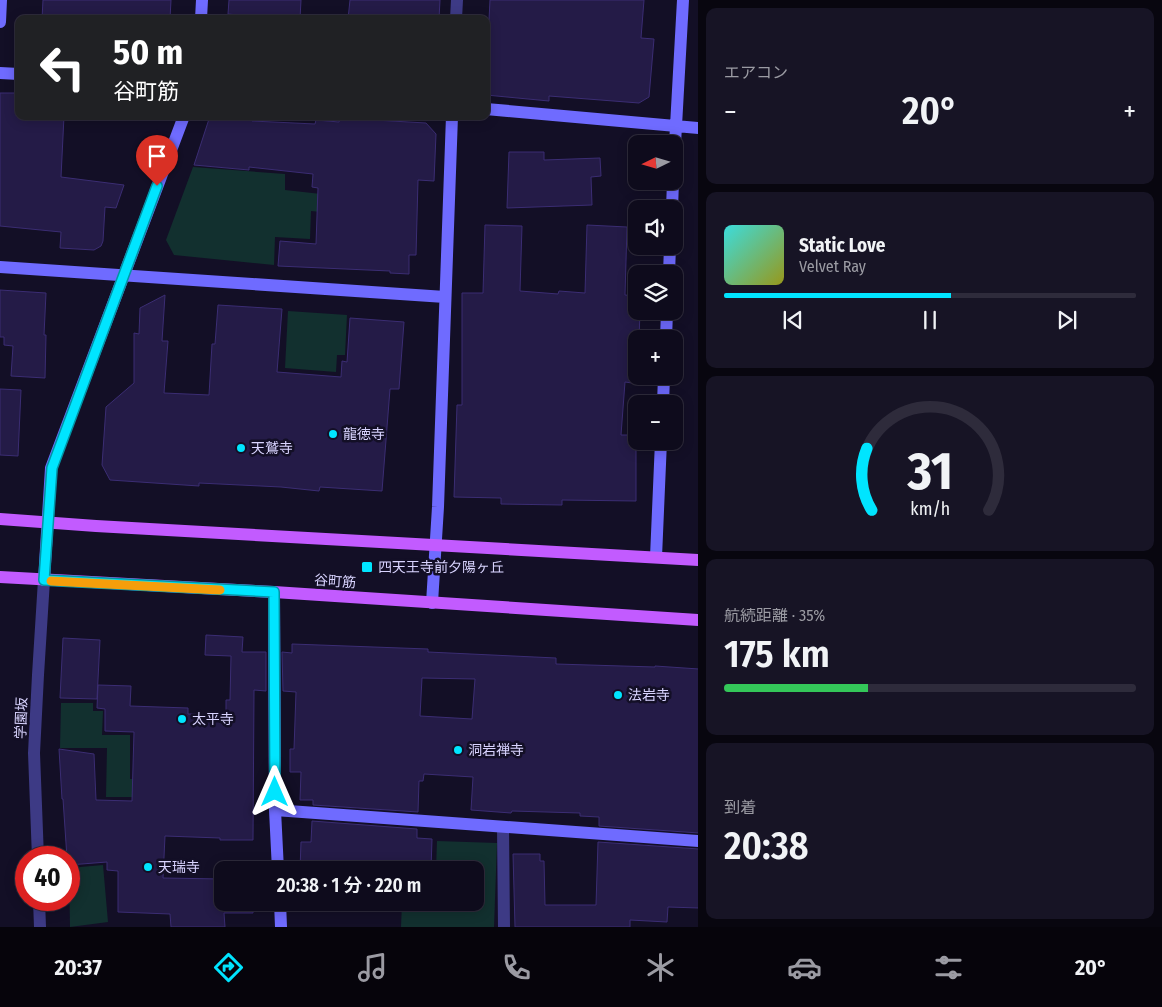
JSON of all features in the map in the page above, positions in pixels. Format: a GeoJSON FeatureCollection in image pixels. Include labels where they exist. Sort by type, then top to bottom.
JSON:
{"type":"FeatureCollection","features":[{"type":"Feature","properties":{"kind":"main road"},"geometry":{"type":"LineString","coordinates":[[0,519],[698,560]]}},
{"type":"Feature","properties":{"kind":"main road","name":"谷町筋"},"geometry":{"type":"LineString","coordinates":[[0,577],[274,592],[698,620]]}},
{"type":"Feature","properties":{"kind":"street"},"geometry":{"type":"LineString","coordinates":[[0,22],[2,0]]}},
{"type":"Feature","properties":{"kind":"street"},"geometry":{"type":"LineString","coordinates":[[201,15],[202,0]]}},
{"type":"Feature","properties":{"kind":"street"},"geometry":{"type":"LineString","coordinates":[[456,15],[457,0]]}},
{"type":"Feature","properties":{"kind":"street"},"geometry":{"type":"LineString","coordinates":[[675,135],[683,0]]}},
{"type":"Feature","properties":{"kind":"street"},"geometry":{"type":"LineString","coordinates":[[0,73],[15,74]]}},
{"type":"Feature","properties":{"kind":"street"},"geometry":{"type":"LineString","coordinates":[[490,109],[698,128]]}},
{"type":"Feature","properties":{"kind":"street"},"geometry":{"type":"LineString","coordinates":[[44,580],[52,468],[182,120]]}},
{"type":"Feature","properties":{"kind":"street"},"geometry":{"type":"LineString","coordinates":[[432,603],[436,545],[452,120]]}},
{"type":"Feature","properties":{"kind":"street"},"geometry":{"type":"LineString","coordinates":[[0,267],[444,296]]}},
{"type":"Feature","properties":{"kind":"street"},"geometry":{"type":"LineString","coordinates":[[656,557],[661,450]]}},
{"type":"Feature","properties":{"kind":"street","name":"学園坂"},"geometry":{"type":"LineString","coordinates":[[38,846],[34,753],[44,580]]}},
{"type":"Feature","properties":{"kind":"street"},"geometry":{"type":"LineString","coordinates":[[274,592],[275,810],[278,861]]}},
{"type":"Feature","properties":{"kind":"street"},"geometry":{"type":"LineString","coordinates":[[275,810],[698,842]]}},
{"type":"Feature","properties":{"kind":"street"},"geometry":{"type":"LineString","coordinates":[[503,827],[504,927]]}},
{"type":"Feature","properties":{"kind":"street"},"geometry":{"type":"LineString","coordinates":[[39,911],[40,927]]}},
{"type":"Feature","properties":{"kind":"street"},"geometry":{"type":"LineString","coordinates":[[280,911],[281,927]]}},
{"type":"Feature","properties":{"kind":"green space"},"geometry":{"type":"Polygon","coordinates":[[[193,167],[285,174],[285,190],[321,194],[321,212],[311,211],[310,239],[275,237],[274,265],[174,255],[166,240],[193,167]]]}},
{"type":"Feature","properties":{"kind":"green space"},"geometry":{"type":"Polygon","coordinates":[[[288,311],[347,315],[345,355],[337,355],[336,372],[285,368],[288,311]]]}},
{"type":"Feature","properties":{"kind":"green space"},"geometry":{"type":"Polygon","coordinates":[[[61,703],[93,703],[93,711],[103,711],[102,735],[130,735],[130,779],[159,779],[159,797],[106,797],[107,748],[60,748],[61,703]]]}},
{"type":"Feature","properties":{"kind":"green space"},"geometry":{"type":"Polygon","coordinates":[[[437,841],[497,843],[494,927],[401,927],[402,911],[484,911],[484,861],[436,861],[437,841]]]}},
{"type":"Feature","properties":{"kind":"green space"},"geometry":{"type":"Polygon","coordinates":[[[103,865],[108,922],[70,927],[70,911],[80,911],[80,867],[103,865]]]}},
{"type":"Feature","properties":{"kind":"building"},"geometry":{"type":"Polygon","coordinates":[[[43,0],[171,0],[170,15],[42,15],[43,0]]]}},
{"type":"Feature","properties":{"kind":"building"},"geometry":{"type":"Polygon","coordinates":[[[229,0],[301,0],[300,15],[228,14],[229,0]]]}},
{"type":"Feature","properties":{"kind":"building"},"geometry":{"type":"Polygon","coordinates":[[[350,0],[440,0],[439,15],[348,15],[350,0]]]}},
{"type":"Feature","properties":{"kind":"building"},"geometry":{"type":"Polygon","coordinates":[[[490,0],[644,0],[641,38],[654,39],[649,97],[639,103],[549,96],[549,101],[490,95],[490,0]]]}},
{"type":"Feature","properties":{"kind":"building"},"geometry":{"type":"Polygon","coordinates":[[[0,93],[15,93],[15,120],[64,120],[61,177],[124,185],[116,208],[105,207],[103,241],[101,246],[94,250],[60,248],[61,232],[0,226],[0,93]]]}},
{"type":"Feature","properties":{"kind":"building"},"geometry":{"type":"Polygon","coordinates":[[[209,120],[252,120],[315,124],[316,120],[339,122],[340,120],[374,120],[426,123],[436,134],[434,181],[418,180],[416,255],[409,255],[409,274],[390,273],[390,271],[278,266],[280,241],[316,244],[318,188],[312,187],[313,174],[249,167],[249,170],[194,165],[209,120]]]}},
{"type":"Feature","properties":{"kind":"building"},"geometry":{"type":"Polygon","coordinates":[[[509,152],[544,152],[544,160],[600,158],[601,176],[591,177],[592,205],[507,208],[509,152]]]}},
{"type":"Feature","properties":{"kind":"building"},"geometry":{"type":"Polygon","coordinates":[[[485,225],[522,226],[520,291],[558,294],[559,291],[585,293],[587,225],[627,227],[625,295],[628,295],[628,320],[640,320],[639,330],[628,330],[628,382],[625,382],[621,435],[628,435],[628,450],[636,450],[636,501],[562,500],[562,505],[501,504],[501,498],[454,497],[457,405],[462,405],[462,293],[483,293],[485,225]]]}},
{"type":"Feature","properties":{"kind":"building"},"geometry":{"type":"Polygon","coordinates":[[[0,290],[46,293],[44,335],[46,335],[45,378],[11,376],[13,346],[4,345],[4,337],[0,337],[0,290]]]}},
{"type":"Feature","properties":{"kind":"building"},"geometry":{"type":"Polygon","coordinates":[[[165,295],[162,341],[168,341],[164,393],[209,395],[212,344],[215,344],[218,305],[282,309],[277,372],[341,377],[342,361],[347,362],[350,318],[404,322],[399,389],[390,389],[382,491],[320,487],[319,491],[281,487],[199,483],[199,486],[110,480],[102,465],[106,407],[134,383],[134,333],[139,334],[140,308],[165,295]]]}},
{"type":"Feature","properties":{"kind":"building"},"geometry":{"type":"Polygon","coordinates":[[[0,389],[21,390],[18,456],[0,455],[0,389]]]}},
{"type":"Feature","properties":{"kind":"building"},"geometry":{"type":"Polygon","coordinates":[[[206,635],[243,637],[242,652],[266,652],[266,691],[254,690],[253,840],[165,836],[163,878],[214,879],[214,911],[253,911],[253,913],[224,913],[225,927],[171,927],[170,914],[118,912],[118,871],[107,870],[107,862],[80,864],[80,846],[66,846],[59,749],[94,754],[96,800],[132,801],[134,732],[105,731],[105,709],[97,708],[98,685],[131,686],[130,706],[188,708],[188,714],[226,715],[226,700],[230,700],[231,656],[205,655],[206,635]]]}},
{"type":"Feature","properties":{"kind":"building"},"geometry":{"type":"Polygon","coordinates":[[[63,638],[100,640],[97,699],[60,698],[63,638]]]}},
{"type":"Feature","properties":{"kind":"building"},"geometry":{"type":"Polygon","coordinates":[[[292,644],[428,649],[428,652],[556,658],[556,664],[698,669],[698,833],[599,826],[599,817],[580,816],[580,813],[512,811],[511,813],[471,810],[473,777],[424,774],[423,781],[419,781],[418,812],[313,805],[313,800],[300,800],[301,772],[290,772],[290,749],[294,749],[296,692],[283,691],[282,652],[292,653],[292,644]],[[422,678],[420,716],[472,719],[475,679],[422,678]]]}},
{"type":"Feature","properties":{"kind":"building"},"geometry":{"type":"Polygon","coordinates":[[[312,821],[417,829],[417,838],[432,839],[431,861],[300,861],[301,842],[311,842],[312,821]]]}},
{"type":"Feature","properties":{"kind":"building"},"geometry":{"type":"Polygon","coordinates":[[[598,842],[698,849],[698,908],[668,907],[667,922],[630,920],[630,927],[515,927],[513,854],[540,854],[540,861],[544,861],[545,905],[596,905],[598,842]]]}},
{"type":"Feature","properties":{"kind":"slow traffic"},"geometry":{"type":"LineString","coordinates":[[51,581],[220,590]]}},
{"type":"Feature","properties":{"kind":"place","name":"龍徳寺"},"geometry":{"type":"Point","coordinates":[333,434]}},
{"type":"Feature","properties":{"kind":"place","name":"天鷲寺"},"geometry":{"type":"Point","coordinates":[241,448]}},
{"type":"Feature","properties":{"kind":"place","name":"四天王寺前夕陽ヶ丘"},"geometry":{"type":"Point","coordinates":[367,567]}},
{"type":"Feature","properties":{"kind":"place","name":"法岩寺"},"geometry":{"type":"Point","coordinates":[618,695]}},
{"type":"Feature","properties":{"kind":"place","name":"太平寺"},"geometry":{"type":"Point","coordinates":[182,719]}},
{"type":"Feature","properties":{"kind":"place","name":"洞岩禅寺"},"geometry":{"type":"Point","coordinates":[458,750]}},
{"type":"Feature","properties":{"kind":"place","name":"天瑞寺"},"geometry":{"type":"Point","coordinates":[148,867]}},
{"type":"Feature","properties":{"kind":"route"},"geometry":{"type":"LineString","coordinates":[[157,186],[52,468],[44,580],[274,592],[275,792]]}}]}
